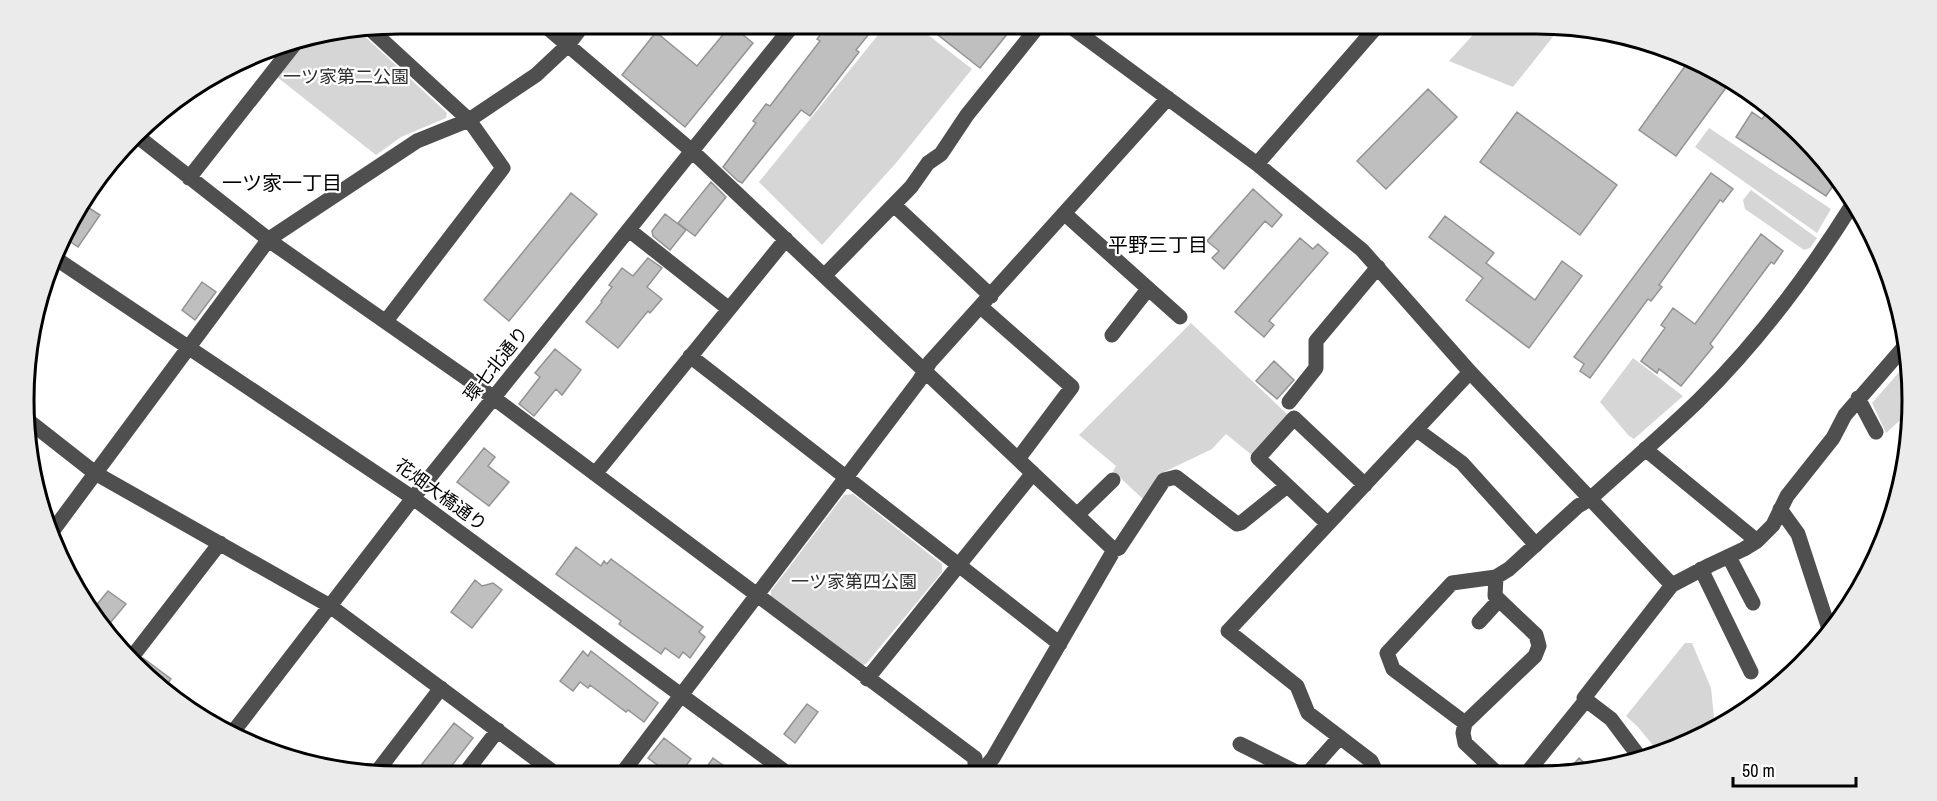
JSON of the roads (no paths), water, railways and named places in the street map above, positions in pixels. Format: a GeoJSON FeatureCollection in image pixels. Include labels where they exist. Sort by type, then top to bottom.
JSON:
{"type":"FeatureCollection","features":[{"type":"Feature","properties":{"kind":"street"},"geometry":{"type":"LineString","coordinates":[[555,34],[692,151],[1114,550]]}},
{"type":"Feature","properties":{"kind":"street"},"geometry":{"type":"LineString","coordinates":[[57,525],[269,239],[417,141],[470,120],[536,75],[576,34]]}},
{"type":"Feature","properties":{"kind":"street","name":"環七北通り"},"geometry":{"type":"LineString","coordinates":[[236,728],[413,498],[786,34]]}},
{"type":"Feature","properties":{"kind":"street"},"geometry":{"type":"LineString","coordinates":[[824,276],[911,187],[928,163],[941,154],[967,115],[1032,34]]}},
{"type":"Feature","properties":{"kind":"street"},"geometry":{"type":"LineString","coordinates":[[1081,34],[1257,164],[1347,237],[1378,267],[1470,372],[1672,585]]}},
{"type":"Feature","properties":{"kind":"street"},"geometry":{"type":"LineString","coordinates":[[1257,164],[1370,34]]}},
{"type":"Feature","properties":{"kind":"street"},"geometry":{"type":"LineString","coordinates":[[377,35],[470,120],[503,168],[386,321]]}},
{"type":"Feature","properties":{"kind":"street"},"geometry":{"type":"LineString","coordinates":[[189,178],[288,52]]}},
{"type":"Feature","properties":{"kind":"street"},"geometry":{"type":"LineString","coordinates":[[628,766],[920,381],[924,371],[1168,98]]}},
{"type":"Feature","properties":{"kind":"street"},"geometry":{"type":"LineString","coordinates":[[143,141],[269,239],[494,398],[975,758],[976,766]]}},
{"type":"Feature","properties":{"kind":"street"},"geometry":{"type":"LineString","coordinates":[[894,205],[1072,387],[1018,459]]}},
{"type":"Feature","properties":{"kind":"street"},"geometry":{"type":"LineString","coordinates":[[1465,723],[1393,669],[1387,652],[1452,583],[1496,577],[1509,569],[1699,400],[1746,350],[1794,291],[1849,210]]}},
{"type":"Feature","properties":{"kind":"street"},"geometry":{"type":"LineString","coordinates":[[1065,214],[1180,317]]}},
{"type":"Feature","properties":{"kind":"street"},"geometry":{"type":"LineString","coordinates":[[629,230],[729,309]]}},
{"type":"Feature","properties":{"kind":"street"},"geometry":{"type":"LineString","coordinates":[[595,474],[786,239]]}},
{"type":"Feature","properties":{"kind":"street","name":"花畑大橋通り"},"geometry":{"type":"LineString","coordinates":[[61,262],[413,498],[777,766]]}},
{"type":"Feature","properties":{"kind":"street"},"geometry":{"type":"LineString","coordinates":[[1289,402],[1316,368],[1316,341],[1378,267]]}},
{"type":"Feature","properties":{"kind":"street"},"geometry":{"type":"LineString","coordinates":[[1112,335],[1148,289]]}},
{"type":"Feature","properties":{"kind":"street"},"geometry":{"type":"LineString","coordinates":[[1532,766],[1586,700],[1584,698],[1672,585],[1757,541],[1773,525],[1787,496],[1833,438],[1845,415],[1899,354]]}},
{"type":"Feature","properties":{"kind":"street"},"geometry":{"type":"LineString","coordinates":[[690,356],[1060,644]]}},
{"type":"Feature","properties":{"kind":"street"},"geometry":{"type":"LineString","coordinates":[[1366,766],[1340,737],[1308,713],[1297,686],[1228,631],[1470,372]]}},
{"type":"Feature","properties":{"kind":"street"},"geometry":{"type":"LineString","coordinates":[[1858,398],[1876,432]]}},
{"type":"Feature","properties":{"kind":"street"},"geometry":{"type":"LineString","coordinates":[[1328,524],[1258,458],[1294,418],[1365,485]]}},
{"type":"Feature","properties":{"kind":"street"},"geometry":{"type":"LineString","coordinates":[[35,426],[95,473],[330,606],[545,766]]}},
{"type":"Feature","properties":{"kind":"street"},"geometry":{"type":"LineString","coordinates":[[1417,430],[1462,463],[1536,545]]}},
{"type":"Feature","properties":{"kind":"street"},"geometry":{"type":"LineString","coordinates":[[1645,449],[1757,541]]}},
{"type":"Feature","properties":{"kind":"street"},"geometry":{"type":"LineString","coordinates":[[867,679],[1033,473]]}},
{"type":"Feature","properties":{"kind":"street"},"geometry":{"type":"LineString","coordinates":[[986,766],[993,759],[1114,550],[1119,548],[1164,480],[1176,477],[1238,524],[1241,524],[1287,486]]}},
{"type":"Feature","properties":{"kind":"street"},"geometry":{"type":"LineString","coordinates":[[1077,515],[1113,480]]}},
{"type":"Feature","properties":{"kind":"street"},"geometry":{"type":"LineString","coordinates":[[1780,509],[1798,534],[1827,623]]}},
{"type":"Feature","properties":{"kind":"street"},"geometry":{"type":"LineString","coordinates":[[135,652],[220,543]]}},
{"type":"Feature","properties":{"kind":"street"},"geometry":{"type":"LineString","coordinates":[[1729,557],[1753,603]]}},
{"type":"Feature","properties":{"kind":"street"},"geometry":{"type":"LineString","coordinates":[[1701,569],[1751,672]]}},
{"type":"Feature","properties":{"kind":"street"},"geometry":{"type":"LineString","coordinates":[[1489,766],[1465,743],[1463,734],[1465,723],[1535,656],[1539,646],[1536,635],[1495,596],[1496,577]]}},
{"type":"Feature","properties":{"kind":"street"},"geometry":{"type":"LineString","coordinates":[[1479,622],[1499,600]]}},
{"type":"Feature","properties":{"kind":"street"},"geometry":{"type":"LineString","coordinates":[[381,766],[441,688]]}},
{"type":"Feature","properties":{"kind":"street"},"geometry":{"type":"LineString","coordinates":[[1586,700],[1611,719],[1634,753]]}},
{"type":"Feature","properties":{"kind":"street"},"geometry":{"type":"LineString","coordinates":[[470,766],[498,730]]}},
{"type":"Feature","properties":{"kind":"street"},"geometry":{"type":"LineString","coordinates":[[1314,766],[1340,737]]}},
{"type":"Feature","properties":{"kind":"street"},"geometry":{"type":"LineString","coordinates":[[1240,744],[1285,766]]}},
{"type":"Feature","properties":{"kind":"district","name":"一ツ家一丁目"},"geometry":{"type":"Point","coordinates":[282,183]}},
{"type":"Feature","properties":{"kind":"district","name":"平野三丁目"},"geometry":{"type":"Point","coordinates":[1158,245]}},
{"type":"Feature","properties":{"kind":"park label","name":"一ツ家第二公園"},"geometry":{"type":"Point","coordinates":[346,77]}},
{"type":"Feature","properties":{"kind":"park label","name":"一ツ家第四公園"},"geometry":{"type":"Point","coordinates":[854,582]}}]}
